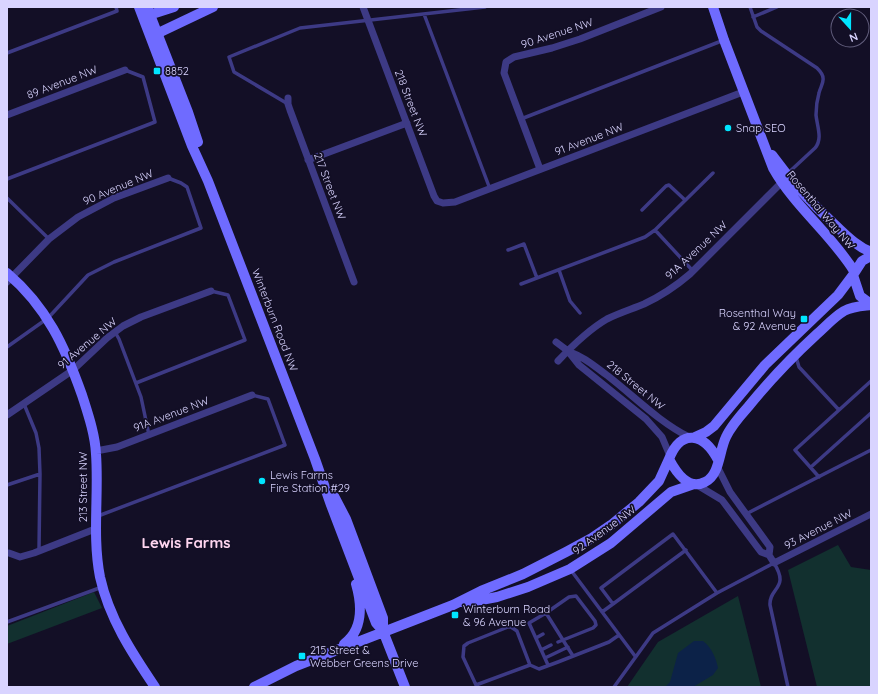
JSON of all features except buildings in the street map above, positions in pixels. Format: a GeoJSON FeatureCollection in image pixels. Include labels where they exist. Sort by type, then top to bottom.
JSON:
{"type":"FeatureCollection","features":[{"type":"Feature","properties":{"kind":"main road","name":"Winterburn Road NW"},"geometry":{"type":"LineString","coordinates":[[138,7],[147,13],[192,146],[208,181],[319,468],[331,505],[376,623],[383,631],[405,687]]}},
{"type":"Feature","properties":{"kind":"main road"},"geometry":{"type":"LineString","coordinates":[[147,13],[174,7]]}},
{"type":"Feature","properties":{"kind":"main road"},"geometry":{"type":"LineString","coordinates":[[154,36],[213,7]]}},
{"type":"Feature","properties":{"kind":"main road","name":"Rosenthal Way NW"},"geometry":{"type":"LineString","coordinates":[[713,7],[743,92],[763,141],[801,208],[844,255],[854,273]]}},
{"type":"Feature","properties":{"kind":"main road","name":"Rosenthal Way NW"},"geometry":{"type":"LineString","coordinates":[[784,178],[855,244],[871,252]]}},
{"type":"Feature","properties":{"kind":"main road","name":"92 Avenue NW"},"geometry":{"type":"LineString","coordinates":[[254,687],[296,666],[453,605],[481,591],[529,571],[592,538],[611,525],[646,495],[659,481],[677,444],[706,432],[717,422],[764,365],[838,295],[862,261],[871,256]]}},
{"type":"Feature","properties":{"kind":"main road","name":"92 Avenue NW"},"geometry":{"type":"LineString","coordinates":[[854,273],[860,296],[871,305]]}},
{"type":"Feature","properties":{"kind":"main road","name":"213 Street NW"},"geometry":{"type":"LineString","coordinates":[[9,278],[30,295],[48,318],[64,348],[73,370],[88,413],[96,451],[97,476],[95,529],[97,559],[103,587],[111,610],[126,642],[155,687]]}},
{"type":"Feature","properties":{"kind":"main road","name":"92 Avenue NW"},"geometry":{"type":"LineString","coordinates":[[453,605],[497,597],[528,587],[570,569],[611,543],[672,492],[706,482],[715,472],[727,436],[738,420],[758,394],[795,354],[845,310],[857,306],[871,305]]}},
{"type":"Feature","properties":{"kind":"main road"},"geometry":{"type":"LineString","coordinates":[[692,437],[704,441],[714,451],[718,463]]}},
{"type":"Feature","properties":{"kind":"main road"},"geometry":{"type":"LineString","coordinates":[[670,457],[677,474],[695,485]]}},
{"type":"Feature","properties":{"kind":"main road","name":"Winterburn Road NW"},"geometry":{"type":"LineString","coordinates":[[319,468],[346,519],[383,618],[383,631]]}},
{"type":"Feature","properties":{"kind":"main road"},"geometry":{"type":"LineString","coordinates":[[336,650],[350,640],[355,634],[359,620],[360,602],[350,554]]}},
{"type":"Feature","properties":{"kind":"street","name":"218 Street NW"},"geometry":{"type":"LineString","coordinates":[[363,7],[434,196],[437,201],[442,203]]}},
{"type":"Feature","properties":{"kind":"street","name":"90 Avenue NW"},"geometry":{"type":"LineString","coordinates":[[521,119],[504,73],[506,62],[514,57],[580,39],[660,7]]}},
{"type":"Feature","properties":{"kind":"street","name":"89 Avenue NW"},"geometry":{"type":"LineString","coordinates":[[7,115],[125,70]]}},
{"type":"Feature","properties":{"kind":"street","name":"91 Avenue NW"},"geometry":{"type":"LineString","coordinates":[[442,203],[454,202],[490,189],[743,92]]}},
{"type":"Feature","properties":{"kind":"street","name":"217 Street NW"},"geometry":{"type":"LineString","coordinates":[[288,101],[308,160],[354,282]]}},
{"type":"Feature","properties":{"kind":"street"},"geometry":{"type":"LineString","coordinates":[[521,119],[540,169]]}},
{"type":"Feature","properties":{"kind":"street"},"geometry":{"type":"LineString","coordinates":[[308,160],[407,123]]}},
{"type":"Feature","properties":{"kind":"street","name":"90 Avenue NW"},"geometry":{"type":"LineString","coordinates":[[9,278],[49,239],[78,217],[100,204],[168,178]]}},
{"type":"Feature","properties":{"kind":"street","name":"91A Avenue NW"},"geometry":{"type":"LineString","coordinates":[[558,361],[595,327],[608,319],[644,304],[675,286],[693,271],[784,178]]}},
{"type":"Feature","properties":{"kind":"street","name":"91 Avenue NW"},"geometry":{"type":"LineString","coordinates":[[7,415],[73,370],[114,331],[141,317],[211,291]]}},
{"type":"Feature","properties":{"kind":"street","name":"218 Street NW"},"geometry":{"type":"LineString","coordinates":[[556,342],[568,351],[579,365],[646,419],[662,437],[670,457]]}},
{"type":"Feature","properties":{"kind":"street","name":"218 Street NW"},"geometry":{"type":"LineString","coordinates":[[568,351],[584,357],[660,419],[677,431],[692,437]]}},
{"type":"Feature","properties":{"kind":"street","name":"91A Avenue NW"},"geometry":{"type":"LineString","coordinates":[[96,451],[112,448],[252,395]]}},
{"type":"Feature","properties":{"kind":"street"},"geometry":{"type":"LineString","coordinates":[[718,463],[726,486],[770,547],[769,555]]}},
{"type":"Feature","properties":{"kind":"street"},"geometry":{"type":"LineString","coordinates":[[695,485],[722,500],[761,552],[769,555],[774,563]]}},
{"type":"Feature","properties":{"kind":"street","name":"93 Avenue NW"},"geometry":{"type":"LineString","coordinates":[[774,563],[871,514]]}},
{"type":"Feature","properties":{"kind":"street"},"geometry":{"type":"LineString","coordinates":[[10,553],[20,557],[95,529]]}},
{"type":"Feature","properties":{"kind":"lane"},"geometry":{"type":"LineString","coordinates":[[7,53],[117,11],[116,7]]}},
{"type":"Feature","properties":{"kind":"lane"},"geometry":{"type":"LineString","coordinates":[[288,101],[234,72],[229,58],[300,28],[485,7]]}},
{"type":"Feature","properties":{"kind":"lane"},"geometry":{"type":"LineString","coordinates":[[750,7],[757,27],[761,31],[817,68],[821,71],[823,76],[823,82],[819,91],[816,116],[819,143],[784,178]]}},
{"type":"Feature","properties":{"kind":"lane"},"geometry":{"type":"LineString","coordinates":[[753,17],[777,7]]}},
{"type":"Feature","properties":{"kind":"lane"},"geometry":{"type":"LineString","coordinates":[[424,14],[490,189]]}},
{"type":"Feature","properties":{"kind":"lane"},"geometry":{"type":"LineString","coordinates":[[521,119],[724,40]]}},
{"type":"Feature","properties":{"kind":"lane"},"geometry":{"type":"LineString","coordinates":[[7,179],[155,122],[143,77],[125,70]]}},
{"type":"Feature","properties":{"kind":"lane"},"geometry":{"type":"LineString","coordinates":[[521,284],[645,237],[655,230],[713,172]]}},
{"type":"Feature","properties":{"kind":"lane"},"geometry":{"type":"LineString","coordinates":[[7,347],[48,318],[88,275],[114,262],[202,228],[187,187],[182,183],[168,178]]}},
{"type":"Feature","properties":{"kind":"lane"},"geometry":{"type":"LineString","coordinates":[[642,210],[666,186],[669,185],[685,200]]}},
{"type":"Feature","properties":{"kind":"lane"},"geometry":{"type":"LineString","coordinates":[[7,198],[49,239]]}},
{"type":"Feature","properties":{"kind":"lane"},"geometry":{"type":"LineString","coordinates":[[655,230],[693,271]]}},
{"type":"Feature","properties":{"kind":"lane"},"geometry":{"type":"LineString","coordinates":[[508,250],[524,244],[537,278]]}},
{"type":"Feature","properties":{"kind":"lane"},"geometry":{"type":"LineString","coordinates":[[559,270],[570,301],[580,313]]}},
{"type":"Feature","properties":{"kind":"lane"},"geometry":{"type":"LineString","coordinates":[[136,382],[245,340],[228,295],[211,291]]}},
{"type":"Feature","properties":{"kind":"lane"},"geometry":{"type":"LineString","coordinates":[[114,331],[119,339],[136,382],[141,397],[149,434]]}},
{"type":"Feature","properties":{"kind":"lane"},"geometry":{"type":"LineString","coordinates":[[795,354],[800,367],[839,410]]}},
{"type":"Feature","properties":{"kind":"lane"},"geometry":{"type":"LineString","coordinates":[[819,477],[795,450],[871,381]]}},
{"type":"Feature","properties":{"kind":"lane"},"geometry":{"type":"LineString","coordinates":[[95,518],[285,444],[268,399],[252,395]]}},
{"type":"Feature","properties":{"kind":"lane"},"geometry":{"type":"LineString","coordinates":[[24,404],[36,433],[40,474],[39,551]]}},
{"type":"Feature","properties":{"kind":"lane"},"geometry":{"type":"LineString","coordinates":[[810,467],[871,413]]}},
{"type":"Feature","properties":{"kind":"lane"},"geometry":{"type":"LineString","coordinates":[[746,514],[871,450]]}},
{"type":"Feature","properties":{"kind":"lane"},"geometry":{"type":"LineString","coordinates":[[7,485],[40,474]]}},
{"type":"Feature","properties":{"kind":"lane"},"geometry":{"type":"LineString","coordinates":[[613,604],[601,588],[673,534],[717,593]]}},
{"type":"Feature","properties":{"kind":"lane"},"geometry":{"type":"LineString","coordinates":[[602,612],[686,550]]}},
{"type":"Feature","properties":{"kind":"lane"},"geometry":{"type":"LineString","coordinates":[[614,687],[653,633],[717,593],[774,563],[779,570],[781,580],[778,588],[771,598],[770,605],[788,687]]}},
{"type":"Feature","properties":{"kind":"lane"},"geometry":{"type":"LineString","coordinates":[[570,569],[635,656]]}},
{"type":"Feature","properties":{"kind":"lane"},"geometry":{"type":"LineString","coordinates":[[7,622],[103,587]]}},
{"type":"Feature","properties":{"kind":"lane"},"geometry":{"type":"LineString","coordinates":[[548,666],[529,623],[569,597],[576,596],[595,621],[596,625],[594,628],[558,642]]}},
{"type":"Feature","properties":{"kind":"lane"},"geometry":{"type":"LineString","coordinates":[[546,613],[573,656]]}},
{"type":"Feature","properties":{"kind":"lane"},"geometry":{"type":"LineString","coordinates":[[530,665],[476,686],[463,657],[464,646],[508,627],[515,628],[530,665],[539,669],[609,642],[619,635]]}},
{"type":"Feature","properties":{"kind":"lane"},"geometry":{"type":"LineString","coordinates":[[550,630],[554,627]]}},
{"type":"Feature","properties":{"kind":"lane"},"geometry":{"type":"LineString","coordinates":[[536,638],[543,634]]}},
{"type":"Feature","properties":{"kind":"lane"},"geometry":{"type":"LineString","coordinates":[[541,650],[551,645]]}},
{"type":"Feature","properties":{"kind":"lane"},"geometry":{"type":"LineString","coordinates":[[545,658],[568,647]]}},
{"type":"Feature","properties":{"kind":"green space"},"geometry":{"type":"Polygon","coordinates":[[[838,545],[851,567],[871,570],[871,687],[817,687],[788,570],[838,545]]]}},
{"type":"Feature","properties":{"kind":"green space"},"geometry":{"type":"Polygon","coordinates":[[[94,592],[102,608],[7,644],[7,626],[94,592]]]}},
{"type":"Feature","properties":{"kind":"green space"},"geometry":{"type":"Polygon","coordinates":[[[738,596],[761,687],[627,687],[658,642],[738,596]]]}},
{"type":"Feature","properties":{"kind":"water"},"geometry":{"type":"Polygon","coordinates":[[[694,641],[703,641],[709,647],[715,657],[718,668],[713,675],[693,687],[665,687],[670,682],[678,653],[694,641]]]}},
{"type":"Feature","properties":{"kind":"place","name":"8852"},"geometry":{"type":"Point","coordinates":[157,71]}},
{"type":"Feature","properties":{"kind":"place","name":"Snap SEO"},"geometry":{"type":"Point","coordinates":[728,128]}},
{"type":"Feature","properties":{"kind":"place","name":"Rosenthal Way & 92 Avenue"},"geometry":{"type":"Point","coordinates":[804,319]}},
{"type":"Feature","properties":{"kind":"place","name":"Lewis Farms Fire Station #29"},"geometry":{"type":"Point","coordinates":[262,481]}},
{"type":"Feature","properties":{"kind":"place","name":"Winterburn Road & 96 Avenue"},"geometry":{"type":"Point","coordinates":[455,615]}},
{"type":"Feature","properties":{"kind":"place","name":"215 Street & Webber Greens Drive"},"geometry":{"type":"Point","coordinates":[302,656]}},
{"type":"Feature","properties":{"kind":"district","name":"Lewis Farms"},"geometry":{"type":"Point","coordinates":[186,542]}}]}
